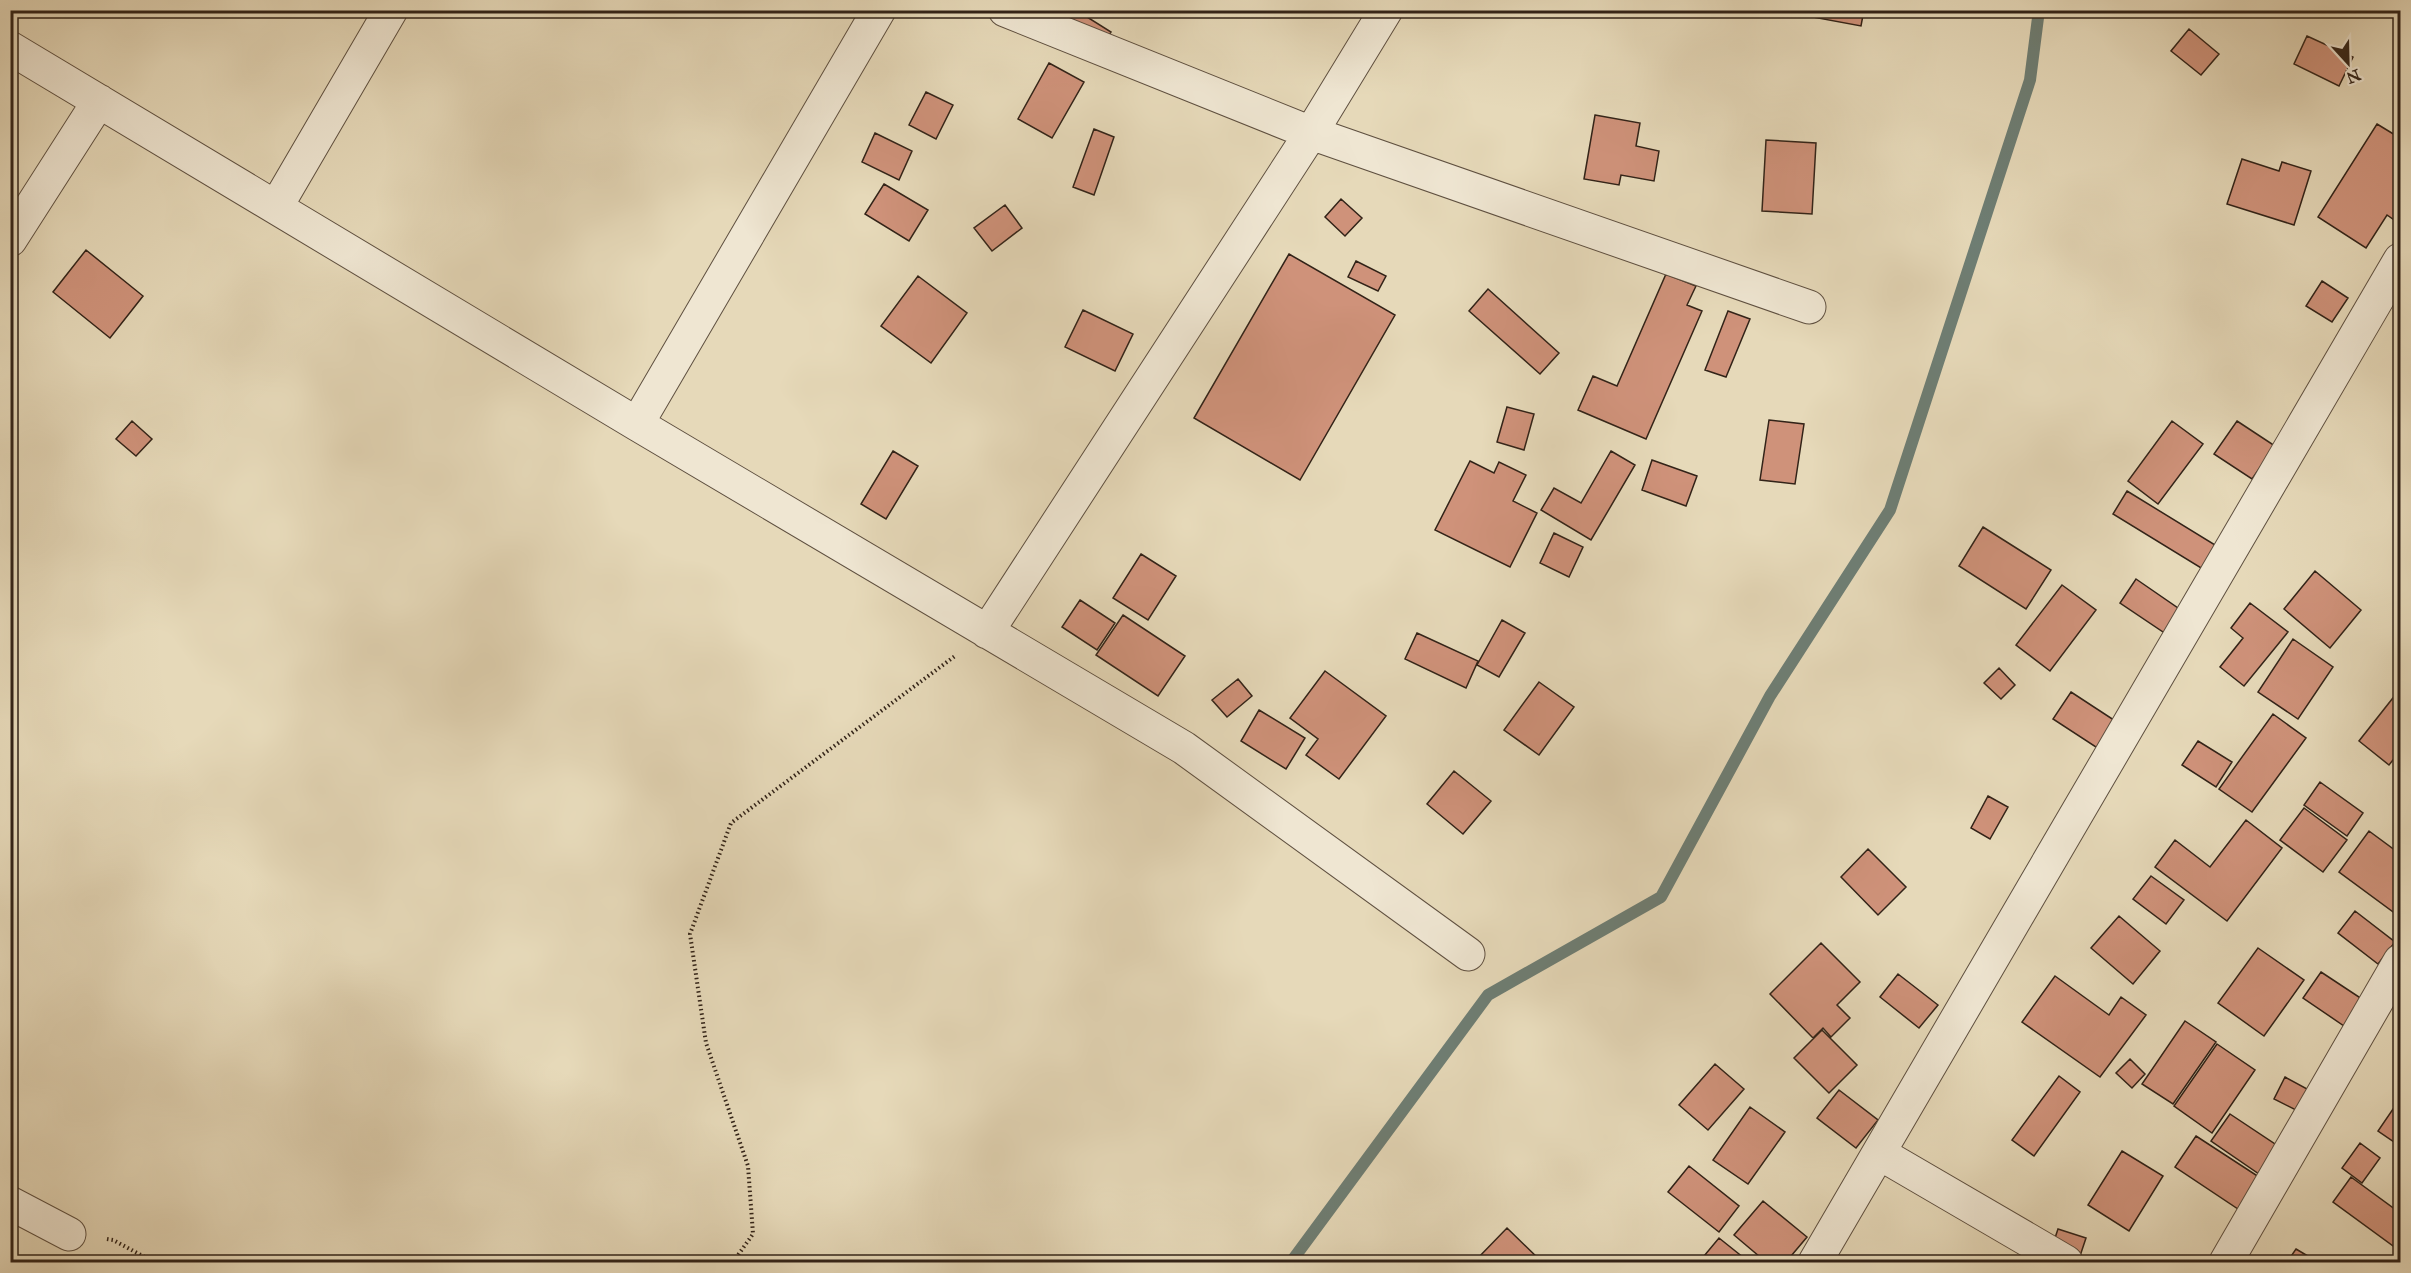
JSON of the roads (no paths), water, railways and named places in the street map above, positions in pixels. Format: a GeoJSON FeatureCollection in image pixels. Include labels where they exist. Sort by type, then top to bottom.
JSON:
{"type":"FeatureCollection","features":[{"type":"Feature","properties":{"kind":"street"},"geometry":{"type":"LineString","coordinates":[[276,207],[391,10]]}},
{"type":"Feature","properties":{"kind":"street"},"geometry":{"type":"LineString","coordinates":[[637,424],[879,10]]}},
{"type":"Feature","properties":{"kind":"street"},"geometry":{"type":"LineString","coordinates":[[1005,10],[1311,133],[1809,308]]}},
{"type":"Feature","properties":{"kind":"street"},"geometry":{"type":"LineString","coordinates":[[987,632],[1311,133],[1386,10]]}},
{"type":"Feature","properties":{"kind":"street"},"geometry":{"type":"LineString","coordinates":[[10,48],[637,424],[1184,748],[1468,954]]}},
{"type":"Feature","properties":{"kind":"street"},"geometry":{"type":"LineString","coordinates":[[10,240],[99,100]]}},
{"type":"Feature","properties":{"kind":"street"},"geometry":{"type":"LineString","coordinates":[[1815,1263],[2400,260]]}},
{"type":"Feature","properties":{"kind":"street"},"geometry":{"type":"LineString","coordinates":[[2226,1263],[2400,961]]}},
{"type":"Feature","properties":{"kind":"street"},"geometry":{"type":"LineString","coordinates":[[1878,1153],[2066,1263]]}},
{"type":"Feature","properties":{"kind":"street"},"geometry":{"type":"LineString","coordinates":[[10,1203],[69,1234]]}},
{"type":"Feature","properties":{"kind":"waterway"},"geometry":{"type":"LineString","coordinates":[[1291,1262],[1488,995],[1661,897],[1770,696],[1890,510],[2030,80],[2039,10]]}}]}
